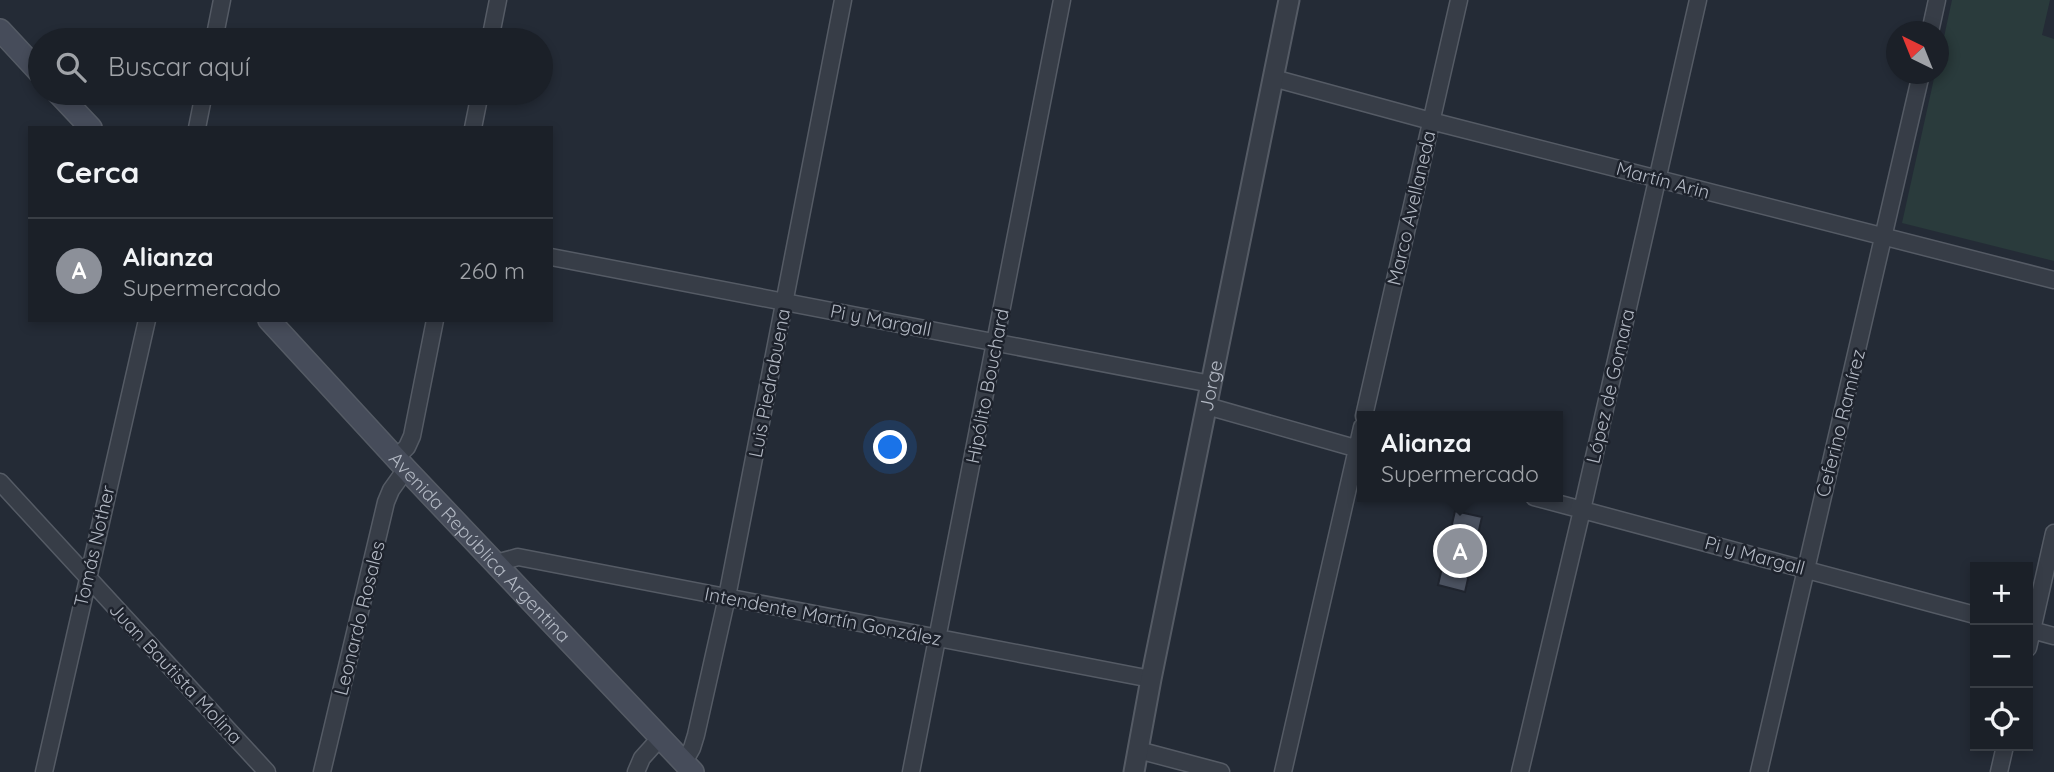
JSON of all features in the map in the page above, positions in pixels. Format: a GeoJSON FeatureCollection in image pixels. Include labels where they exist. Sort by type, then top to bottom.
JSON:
{"type":"FeatureCollection","features":[{"type":"Feature","properties":{"kind":"main road"},"geometry":{"type":"LineString","coordinates":[[0,30],[28,61]]}},
{"type":"Feature","properties":{"kind":"main road"},"geometry":{"type":"LineString","coordinates":[[69,105],[89,126]]}},
{"type":"Feature","properties":{"kind":"main road","name":"Avenida República Argentina"},"geometry":{"type":"LineString","coordinates":[[271,322],[688,767]]}},
{"type":"Feature","properties":{"kind":"street"},"geometry":{"type":"LineString","coordinates":[[216,28],[222,0]]}},
{"type":"Feature","properties":{"kind":"street"},"geometry":{"type":"LineString","coordinates":[[492,28],[498,0]]}},
{"type":"Feature","properties":{"kind":"street","name":"Luis Piedrabuena"},"geometry":{"type":"LineString","coordinates":[[688,767],[727,597],[843,0]]}},
{"type":"Feature","properties":{"kind":"street","name":"Hipólito Bouchard"},"geometry":{"type":"LineString","coordinates":[[911,772],[1062,0]]}},
{"type":"Feature","properties":{"kind":"street","name":"Marco Avellaneda"},"geometry":{"type":"LineString","coordinates":[[1365,411],[1459,0]]}},
{"type":"Feature","properties":{"kind":"street","name":"López de Gomara"},"geometry":{"type":"LineString","coordinates":[[1520,772],[1698,0]]}},
{"type":"Feature","properties":{"kind":"street"},"geometry":{"type":"LineString","coordinates":[[1932,21],[1937,0]]}},
{"type":"Feature","properties":{"kind":"street","name":"Jorge"},"geometry":{"type":"LineString","coordinates":[[1134,772],[1273,78],[1284,1]]}},
{"type":"Feature","properties":{"kind":"street","name":"Martín Arin"},"geometry":{"type":"LineString","coordinates":[[1273,78],[2054,280]]}},
{"type":"Feature","properties":{"kind":"street","name":"Ceferino Ramírez"},"geometry":{"type":"LineString","coordinates":[[1759,772],[1919,84]]}},
{"type":"Feature","properties":{"kind":"street"},"geometry":{"type":"LineString","coordinates":[[197,126],[202,105]]}},
{"type":"Feature","properties":{"kind":"street"},"geometry":{"type":"LineString","coordinates":[[473,126],[478,105]]}},
{"type":"Feature","properties":{"kind":"street","name":"Pi y Margall"},"geometry":{"type":"LineString","coordinates":[[553,257],[1211,384]]}},
{"type":"Feature","properties":{"kind":"street","name":"Tomás Nother"},"geometry":{"type":"LineString","coordinates":[[44,772],[147,322]]}},
{"type":"Feature","properties":{"kind":"street","name":"Leonardo Rosales"},"geometry":{"type":"LineString","coordinates":[[322,772],[386,502],[412,436],[435,322]]}},
{"type":"Feature","properties":{"kind":"street"},"geometry":{"type":"LineString","coordinates":[[1207,406],[1357,448]]}},
{"type":"Feature","properties":{"kind":"street"},"geometry":{"type":"LineString","coordinates":[[1283,772],[1357,462]]}},
{"type":"Feature","properties":{"kind":"street","name":"Juan Bautista Molina"},"geometry":{"type":"LineString","coordinates":[[0,482],[267,772]]}},
{"type":"Feature","properties":{"kind":"street","name":"Pi y Margall"},"geometry":{"type":"LineString","coordinates":[[1552,502],[1970,614]]}},
{"type":"Feature","properties":{"kind":"street"},"geometry":{"type":"LineString","coordinates":[[2031,625],[2054,533]]}},
{"type":"Feature","properties":{"kind":"street","name":"Intendente Martín González"},"geometry":{"type":"LineString","coordinates":[[496,563],[518,557],[1151,679]]}},
{"type":"Feature","properties":{"kind":"street"},"geometry":{"type":"LineString","coordinates":[[2033,630],[2054,636]]}},
{"type":"Feature","properties":{"kind":"street"},"geometry":{"type":"LineString","coordinates":[[636,772],[642,758],[660,738]]}},
{"type":"Feature","properties":{"kind":"street"},"geometry":{"type":"LineString","coordinates":[[1138,750],[1221,772]]}},
{"type":"Feature","properties":{"kind":"street"},"geometry":{"type":"LineString","coordinates":[[1999,772],[2004,751]]}},
{"type":"Feature","properties":{"kind":"shaded area"},"geometry":{"type":"Polygon","coordinates":[[[1952,0],[2050,0],[2042,35],[2054,39],[2054,261],[1902,223],[1933,84],[1949,84],[1947,21],[1952,0]]]}},
{"type":"Feature","properties":{"kind":"building"},"geometry":{"type":"Polygon","coordinates":[[[1455,511],[1482,517],[1465,592],[1438,585],[1455,511]]]}},
{"type":"Feature","properties":{"kind":"place","name":"Alianza"},"geometry":{"type":"Point","coordinates":[1460,551]}}]}
